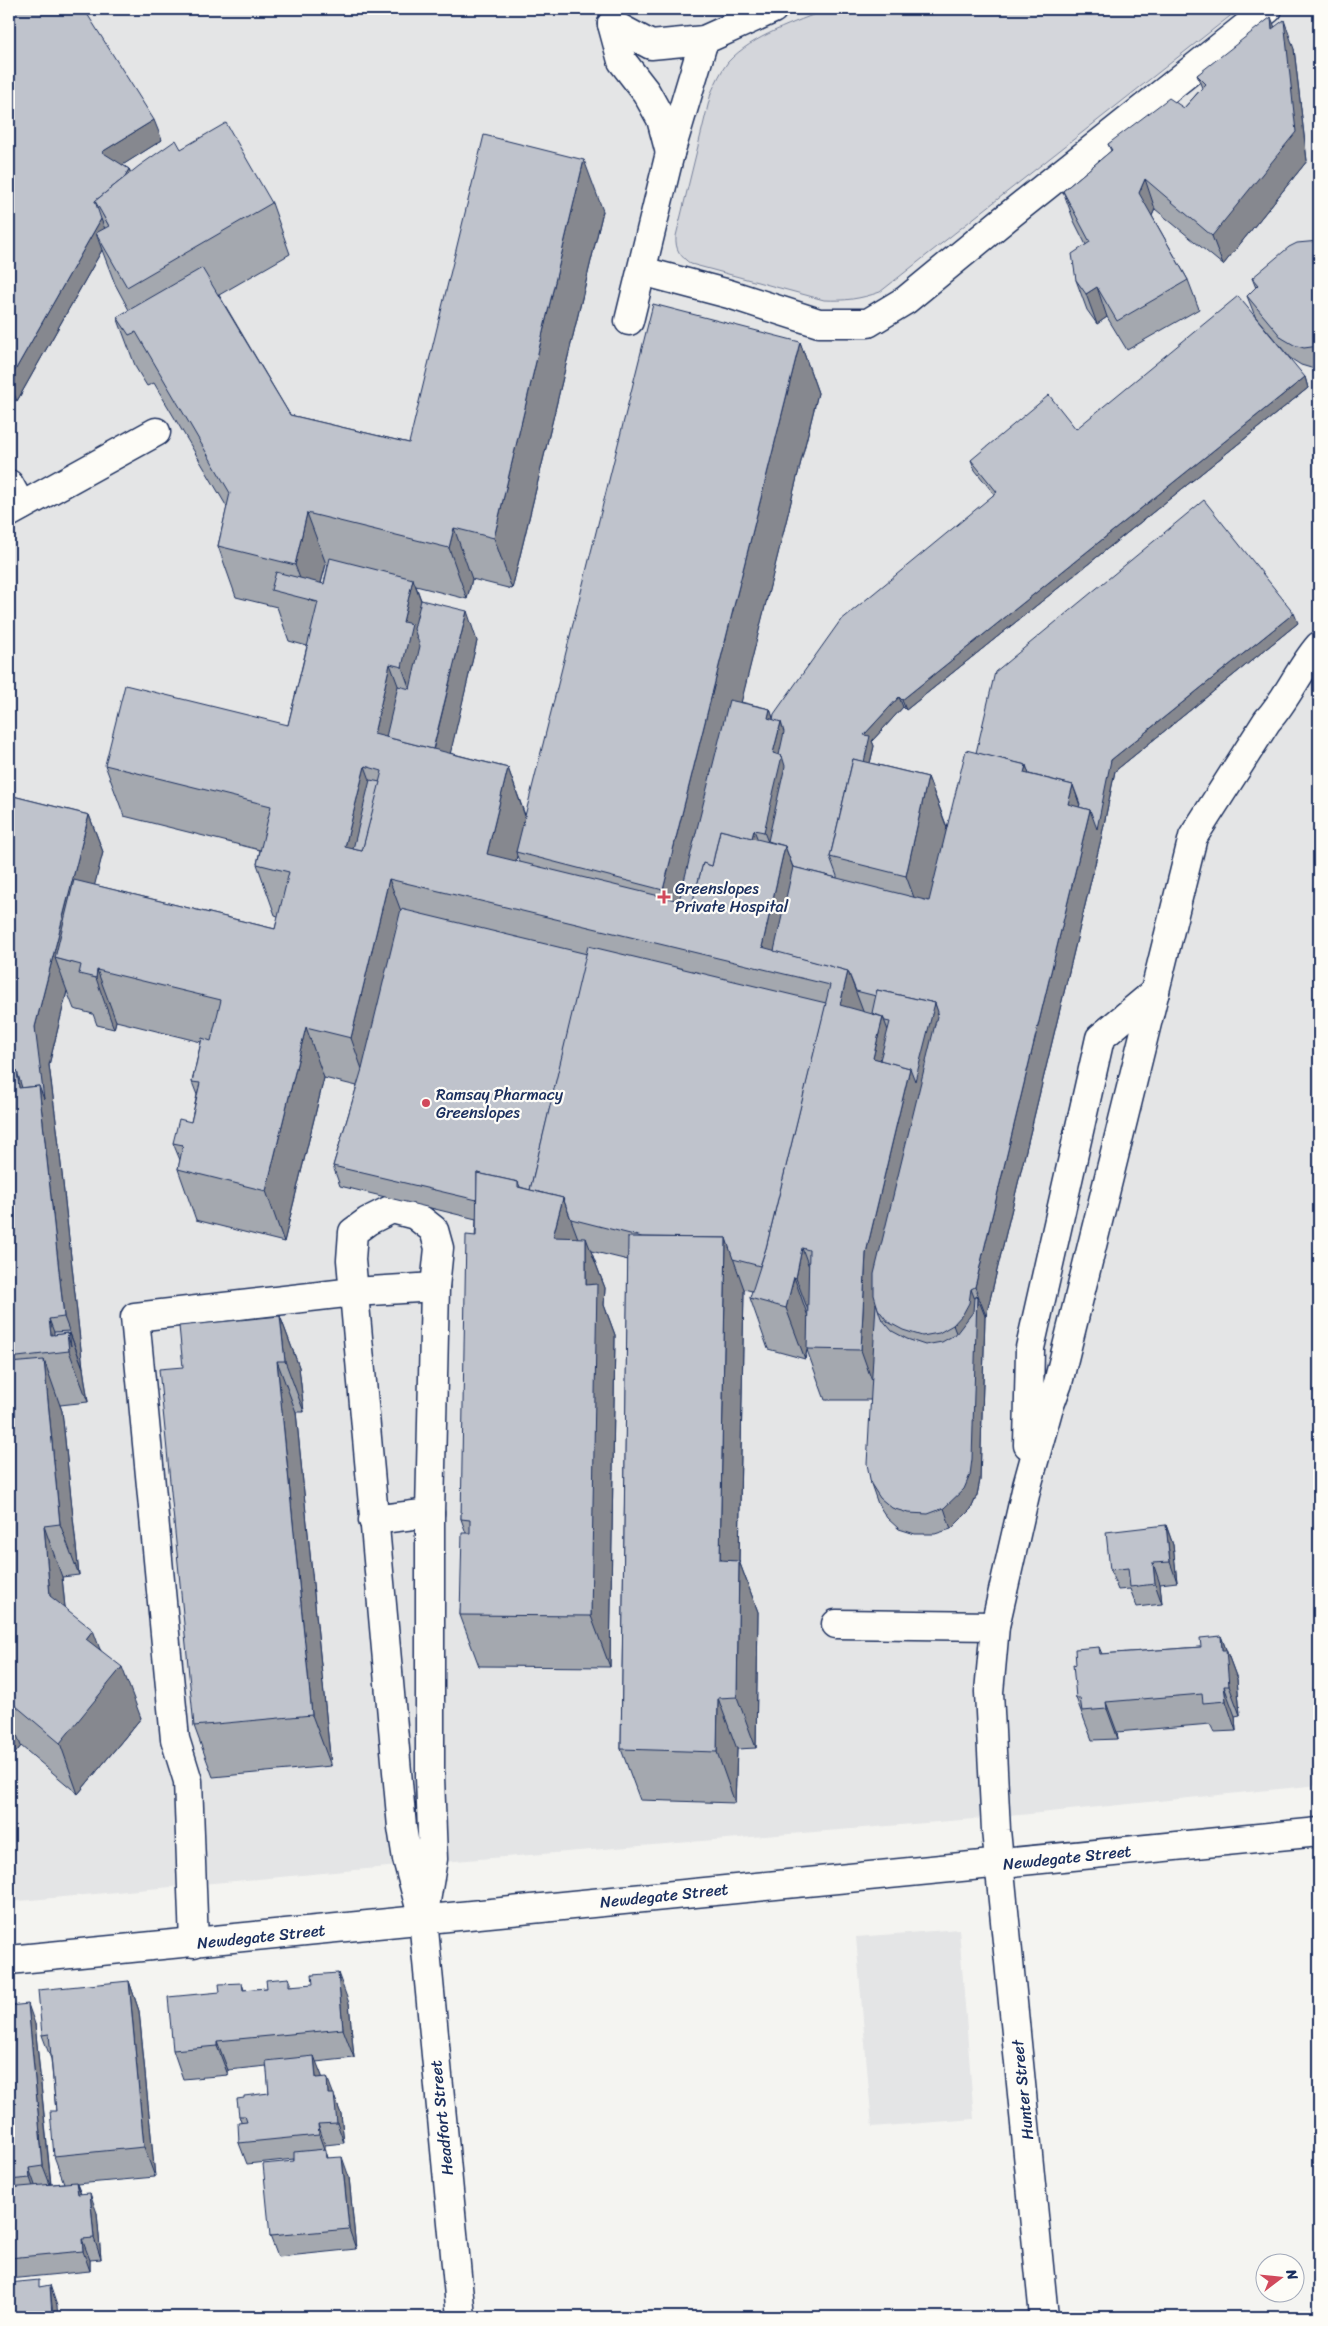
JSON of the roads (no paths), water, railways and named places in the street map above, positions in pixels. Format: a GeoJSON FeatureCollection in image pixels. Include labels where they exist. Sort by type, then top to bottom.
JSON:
{"type":"FeatureCollection","features":[{"type":"Feature","properties":{"kind":"street"},"geometry":{"type":"LineString","coordinates":[[670,154],[661,119],[646,92],[622,61],[612,24],[651,45],[704,40],[772,9]]}},
{"type":"Feature","properties":{"kind":"street"},"geometry":{"type":"LineString","coordinates":[[642,271],[729,294],[819,323],[868,323],[906,300],[1268,9]]}},
{"type":"Feature","properties":{"kind":"street"},"geometry":{"type":"LineString","coordinates":[[629,320],[670,154],[704,40]]}},
{"type":"Feature","properties":{"kind":"street"},"geometry":{"type":"LineString","coordinates":[[13,501],[156,432]]}},
{"type":"Feature","properties":{"kind":"street"},"geometry":{"type":"LineString","coordinates":[[1027,1486],[1048,1410],[1058,1384],[1193,837],[1267,721],[1279,708],[1309,658],[1319,646]]}},
{"type":"Feature","properties":{"kind":"street"},"geometry":{"type":"LineString","coordinates":[[1027,1486],[1030,1348],[1100,1038],[1155,992]]}},
{"type":"Feature","properties":{"kind":"street"},"geometry":{"type":"LineString","coordinates":[[392,1209],[415,1215],[434,1230],[439,1248],[435,1287],[430,1513],[430,1777],[433,1859],[422,1919],[407,1859],[402,1827],[350,1260],[353,1232],[368,1220],[392,1209]]}},
{"type":"Feature","properties":{"kind":"street"},"geometry":{"type":"LineString","coordinates":[[194,1943],[188,1781],[175,1739],[135,1317],[354,1292],[435,1287]]}},
{"type":"Feature","properties":{"kind":"street","name":"Hunter Street"},"geometry":{"type":"LineString","coordinates":[[1027,1486],[995,1626],[989,1692],[992,1788],[1044,2317]]}},
{"type":"Feature","properties":{"kind":"street"},"geometry":{"type":"LineString","coordinates":[[373,1520],[430,1513]]}},
{"type":"Feature","properties":{"kind":"street"},"geometry":{"type":"LineString","coordinates":[[836,1624],[995,1626]]}},
{"type":"Feature","properties":{"kind":"street","name":"Newdegate Street"},"geometry":{"type":"LineString","coordinates":[[9,1960],[1319,1832]]}},
{"type":"Feature","properties":{"kind":"street","name":"Headfort Street"},"geometry":{"type":"LineString","coordinates":[[422,1919],[461,2317]]}},
{"type":"Feature","properties":{"kind":"place","name":"Greenslopes Private Hospital"},"geometry":{"type":"Point","coordinates":[664,897]}},
{"type":"Feature","properties":{"kind":"place","name":"Ramsay Pharmacy Greenslopes"},"geometry":{"type":"Point","coordinates":[426,1103]}}]}
